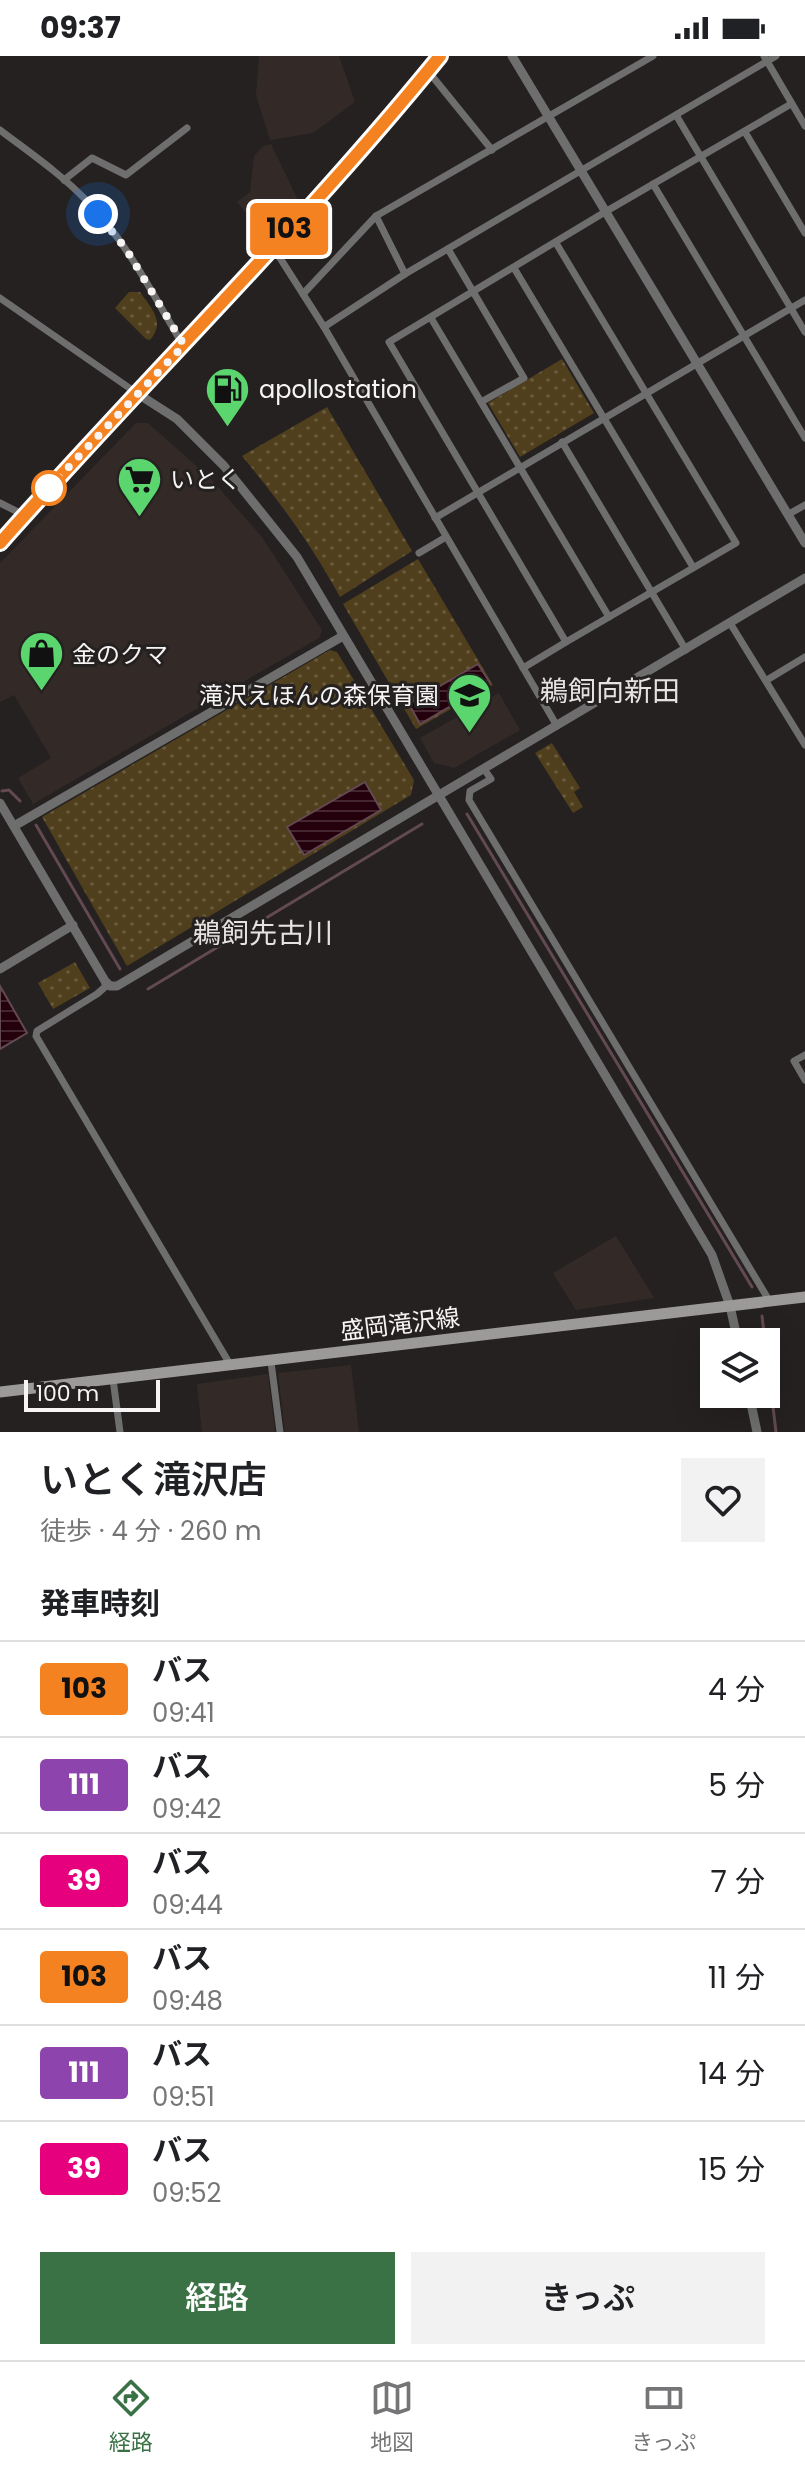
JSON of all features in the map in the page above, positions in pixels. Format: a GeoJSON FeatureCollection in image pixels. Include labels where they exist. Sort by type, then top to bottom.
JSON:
{"type":"FeatureCollection","features":[{"type":"Feature","properties":{"kind":"main road"},"geometry":{"type":"LineString","coordinates":[[1,541],[273,247],[440,56]]}},
{"type":"Feature","properties":{"kind":"main road","name":"盛岡滝沢線"},"geometry":{"type":"LineString","coordinates":[[0,1392],[805,1297]]}},
{"type":"Feature","properties":{"kind":"street"},"geometry":{"type":"LineString","coordinates":[[512,56],[805,543]]}},
{"type":"Feature","properties":{"kind":"street"},"geometry":{"type":"LineString","coordinates":[[303,294],[376,216],[653,56]]}},
{"type":"Feature","properties":{"kind":"street"},"geometry":{"type":"LineString","coordinates":[[324,327],[405,274],[766,59],[776,56]]}},
{"type":"Feature","properties":{"kind":"street"},"geometry":{"type":"LineString","coordinates":[[766,59],[805,126]]}},
{"type":"Feature","properties":{"kind":"street"},"geometry":{"type":"LineString","coordinates":[[428,71],[492,150]]}},
{"type":"Feature","properties":{"kind":"street"},"geometry":{"type":"LineString","coordinates":[[566,642],[389,342],[791,104]]}},
{"type":"Feature","properties":{"kind":"street"},"geometry":{"type":"LineString","coordinates":[[676,115],[805,332]]}},
{"type":"Feature","properties":{"kind":"street"},"geometry":{"type":"LineString","coordinates":[[64,180],[92,158],[126,175],[187,128]]}},
{"type":"Feature","properties":{"kind":"street"},"geometry":{"type":"LineString","coordinates":[[0,130],[88,202],[126,249],[184,345]]}},
{"type":"Feature","properties":{"kind":"street"},"geometry":{"type":"LineString","coordinates":[[745,132],[805,233]]}},
{"type":"Feature","properties":{"kind":"street"},"geometry":{"type":"LineString","coordinates":[[653,184],[805,438]]}},
{"type":"Feature","properties":{"kind":"street"},"geometry":{"type":"LineString","coordinates":[[376,216],[405,274]]}},
{"type":"Feature","properties":{"kind":"street"},"geometry":{"type":"LineString","coordinates":[[523,668],[736,543],[556,243]]}},
{"type":"Feature","properties":{"kind":"street"},"geometry":{"type":"LineString","coordinates":[[273,247],[324,327],[557,726]]}},
{"type":"Feature","properties":{"kind":"street"},"geometry":{"type":"LineString","coordinates":[[448,249],[524,378],[481,402]]}},
{"type":"Feature","properties":{"kind":"street"},"geometry":{"type":"LineString","coordinates":[[514,268],[693,567]]}},
{"type":"Feature","properties":{"kind":"street"},"geometry":{"type":"LineString","coordinates":[[0,298],[177,419],[244,489],[297,557],[682,1201],[712,1255],[735,1328]]}},
{"type":"Feature","properties":{"kind":"street"},"geometry":{"type":"LineString","coordinates":[[435,518],[805,300]]}},
{"type":"Feature","properties":{"kind":"street"},"geometry":{"type":"LineString","coordinates":[[431,318],[609,617]]}},
{"type":"Feature","properties":{"kind":"street"},"geometry":{"type":"LineString","coordinates":[[562,442],[686,650]]}},
{"type":"Feature","properties":{"kind":"street"},"geometry":{"type":"LineString","coordinates":[[0,503],[24,515]]}},
{"type":"Feature","properties":{"kind":"street"},"geometry":{"type":"LineString","coordinates":[[789,514],[805,505]]}},
{"type":"Feature","properties":{"kind":"street"},"geometry":{"type":"LineString","coordinates":[[419,553],[446,537]]}},
{"type":"Feature","properties":{"kind":"street"},"geometry":{"type":"LineString","coordinates":[[0,803],[105,981],[110,986],[117,986],[805,578]]}},
{"type":"Feature","properties":{"kind":"street"},"geometry":{"type":"LineString","coordinates":[[730,623],[805,745]]}},
{"type":"Feature","properties":{"kind":"street"},"geometry":{"type":"LineString","coordinates":[[14,826],[343,636]]}},
{"type":"Feature","properties":{"kind":"street"},"geometry":{"type":"LineString","coordinates":[[767,680],[805,657]]}},
{"type":"Feature","properties":{"kind":"street"},"geometry":{"type":"LineString","coordinates":[[484,769],[491,779],[470,791],[469,800],[770,1302]]}},
{"type":"Feature","properties":{"kind":"street"},"geometry":{"type":"LineString","coordinates":[[0,969],[73,925]]}},
{"type":"Feature","properties":{"kind":"street"},"geometry":{"type":"LineString","coordinates":[[105,981],[105,987],[97,994],[37,1031],[36,1036],[231,1366]]}},
{"type":"Feature","properties":{"kind":"street"},"geometry":{"type":"LineString","coordinates":[[805,1055],[794,1061],[805,1080]]}},
{"type":"Feature","properties":{"kind":"street"},"geometry":{"type":"LineString","coordinates":[[271,1362],[280,1432]]}},
{"type":"Feature","properties":{"kind":"street"},"geometry":{"type":"LineString","coordinates":[[113,1379],[120,1432]]}},
{"type":"Feature","properties":{"kind":"street"},"geometry":{"type":"LineString","coordinates":[[752,1408],[757,1432]]}},
{"type":"Feature","properties":{"kind":"shaded area"},"geometry":{"type":"Polygon","coordinates":[[[259,56],[339,56],[355,102],[313,133],[270,140],[256,95],[259,56]]]}},
{"type":"Feature","properties":{"kind":"shaded area"},"geometry":{"type":"Polygon","coordinates":[[[271,144],[298,200],[266,237],[237,202],[250,192],[254,156],[263,146],[271,144]]]}},
{"type":"Feature","properties":{"kind":"shaded area"},"geometry":{"type":"Polygon","coordinates":[[[129,292],[140,292],[155,315],[157,327],[150,340],[115,308],[129,292]]]}},
{"type":"Feature","properties":{"kind":"shaded area"},"geometry":{"type":"Polygon","coordinates":[[[562,359],[594,413],[520,457],[488,403],[562,359]]]}},
{"type":"Feature","properties":{"kind":"shaded area"},"geometry":{"type":"Polygon","coordinates":[[[327,407],[412,551],[340,597],[294,524],[242,456],[327,407]]]}},
{"type":"Feature","properties":{"kind":"shaded area"},"geometry":{"type":"Polygon","coordinates":[[[136,423],[148,423],[210,478],[262,537],[322,630],[319,638],[33,804],[18,778],[51,758],[14,695],[0,702],[0,563],[136,423]]]}},
{"type":"Feature","properties":{"kind":"shaded area"},"geometry":{"type":"Polygon","coordinates":[[[418,559],[493,685],[416,729],[343,604],[418,559]]]}},
{"type":"Feature","properties":{"kind":"shaded area"},"geometry":{"type":"Polygon","coordinates":[[[330,650],[337,652],[414,780],[411,795],[127,966],[42,817],[330,650]]]}},
{"type":"Feature","properties":{"kind":"shaded area"},"geometry":{"type":"Polygon","coordinates":[[[478,664],[490,683],[420,724],[409,704],[478,664]]]}},
{"type":"Feature","properties":{"kind":"shaded area","name":"滝沢えほんの森保育園"},"geometry":{"type":"Polygon","coordinates":[[[499,693],[520,730],[454,768],[434,763],[420,738],[499,693]]]}},
{"type":"Feature","properties":{"kind":"shaded area"},"geometry":{"type":"Polygon","coordinates":[[[552,743],[580,788],[574,792],[583,807],[573,813],[535,753],[552,743]]]}},
{"type":"Feature","properties":{"kind":"shaded area"},"geometry":{"type":"Polygon","coordinates":[[[365,782],[381,810],[304,855],[287,827],[365,782]]]}},
{"type":"Feature","properties":{"kind":"shaded area"},"geometry":{"type":"Polygon","coordinates":[[[75,962],[90,988],[53,1009],[38,983],[75,962]]]}},
{"type":"Feature","properties":{"kind":"shaded area"},"geometry":{"type":"Polygon","coordinates":[[[0,986],[27,1033],[0,1049],[0,986]]]}},
{"type":"Feature","properties":{"kind":"shaded area"},"geometry":{"type":"Polygon","coordinates":[[[616,1236],[654,1298],[576,1310],[553,1273],[616,1236]]]}},
{"type":"Feature","properties":{"kind":"shaded area"},"geometry":{"type":"Polygon","coordinates":[[[351,1365],[359,1432],[285,1432],[278,1373],[351,1365]]]}},
{"type":"Feature","properties":{"kind":"shaded area"},"geometry":{"type":"Polygon","coordinates":[[[268,1374],[275,1432],[202,1432],[197,1384],[268,1374]]]}},
{"type":"Feature","properties":{"kind":"waterway"},"geometry":{"type":"LineString","coordinates":[[2,791],[9,790],[20,801]]}},
{"type":"Feature","properties":{"kind":"waterway"},"geometry":{"type":"LineString","coordinates":[[467,814],[752,1287]]}},
{"type":"Feature","properties":{"kind":"waterway"},"geometry":{"type":"LineString","coordinates":[[148,989],[422,824]]}},
{"type":"Feature","properties":{"kind":"waterway"},"geometry":{"type":"LineString","coordinates":[[36,825],[120,969]]}},
{"type":"Feature","properties":{"kind":"waterway"},"geometry":{"type":"LineString","coordinates":[[762,1316],[763,1328]]}},
{"type":"Feature","properties":{"kind":"waterway"},"geometry":{"type":"LineString","coordinates":[[773,1408],[776,1432]]}},
{"type":"Feature","properties":{"kind":"bus line","name":"103"},"geometry":{"type":"LineString","coordinates":[[0,543],[273,247],[440,56]]}},
{"type":"Feature","properties":{"kind":"place","name":"apollostation"},"geometry":{"type":"Point","coordinates":[228,428]}},
{"type":"Feature","properties":{"kind":"place","name":"いとく"},"geometry":{"type":"Point","coordinates":[139,518]}},
{"type":"Feature","properties":{"kind":"place","name":"金のクマ"},"geometry":{"type":"Point","coordinates":[41,693]}},
{"type":"Feature","properties":{"kind":"place","name":"滝沢えほんの森保育園"},"geometry":{"type":"Point","coordinates":[470,734]}},
{"type":"Feature","properties":{"kind":"district","name":"鵜飼向新田"},"geometry":{"type":"Point","coordinates":[610,691]}},
{"type":"Feature","properties":{"kind":"district","name":"鵜飼先古川"},"geometry":{"type":"Point","coordinates":[263,933]}},
{"type":"Feature","properties":{"kind":"route"},"geometry":{"type":"LineString","coordinates":[[49,488],[184,345],[126,249],[98,214]]}}]}
